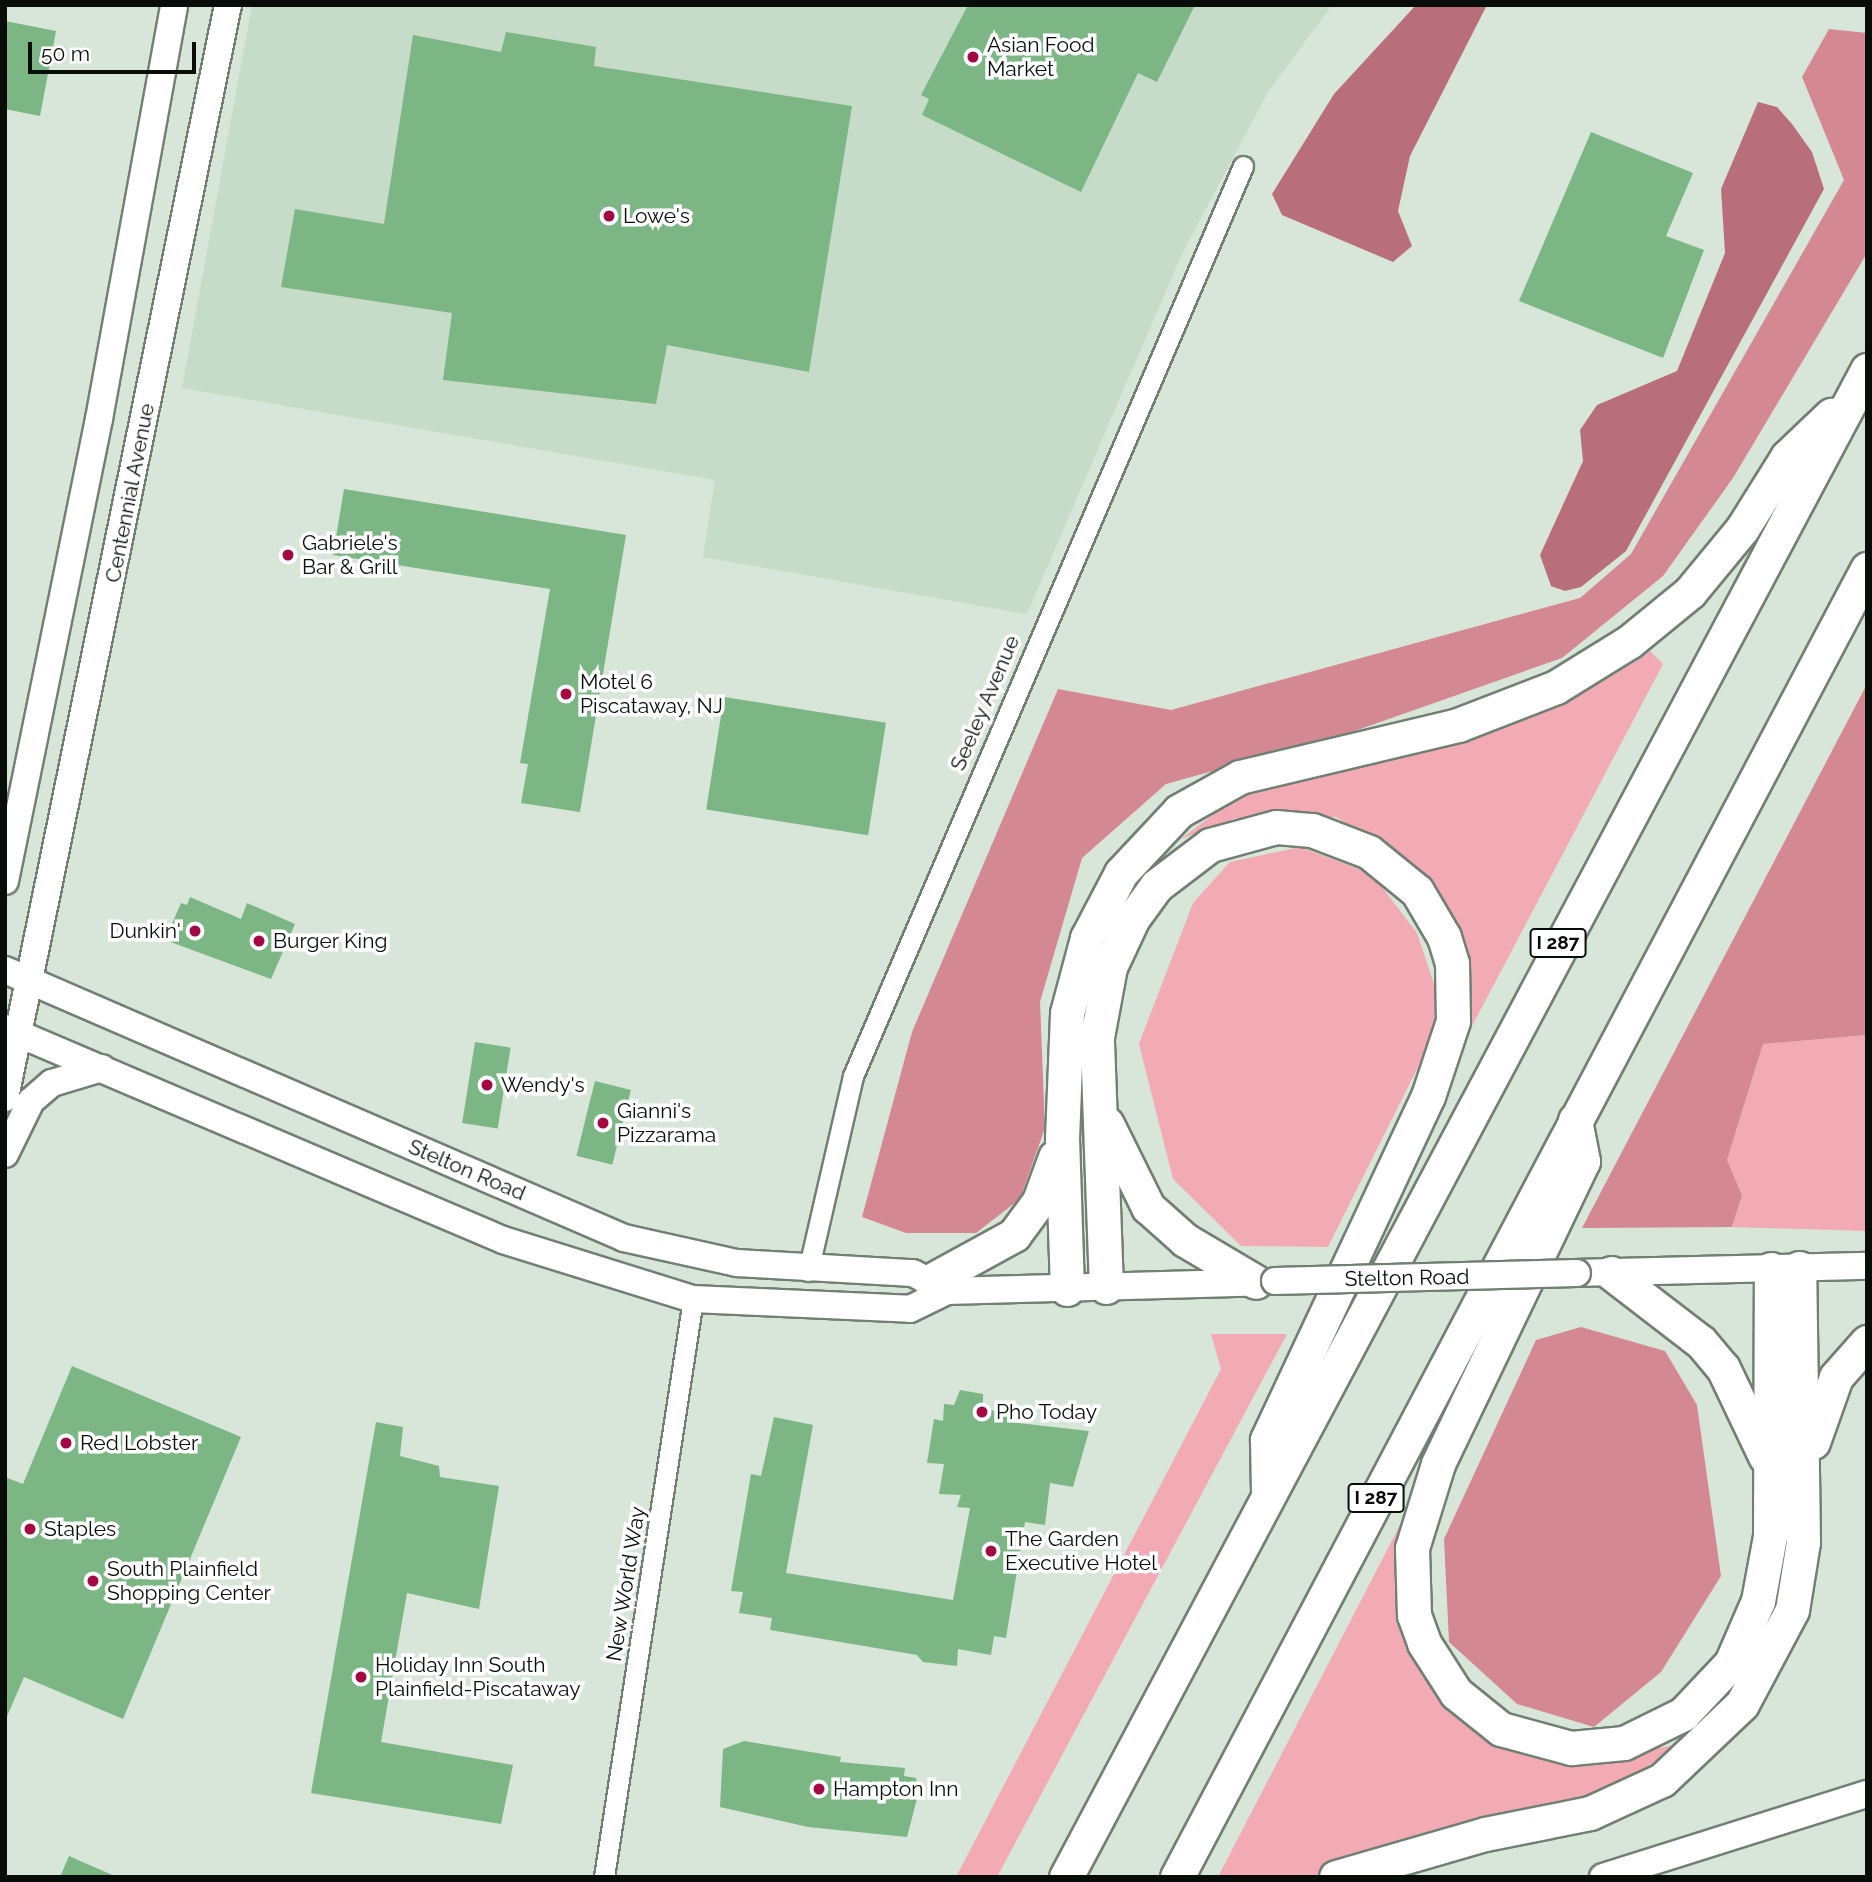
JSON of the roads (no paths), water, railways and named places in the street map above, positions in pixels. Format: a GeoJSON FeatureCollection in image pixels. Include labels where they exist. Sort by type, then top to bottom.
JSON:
{"type":"FeatureCollection","features":[{"type":"Feature","properties":{"kind":"highway"},"geometry":{"type":"LineString","coordinates":[[1067,1289],[1062,1138],[1067,1013],[1087,938],[1121,873],[1179,811],[1240,777],[1458,725],[1556,687],[1608,655],[1690,592],[1742,529],[1787,457],[1860,382]]}},
{"type":"Feature","properties":{"kind":"highway","name":"I 287"},"geometry":{"type":"LineString","coordinates":[[1066,1877],[1860,382]]}},
{"type":"Feature","properties":{"kind":"highway","name":"I 287"},"geometry":{"type":"LineString","coordinates":[[1177,1877],[1867,569]]}},
{"type":"Feature","properties":{"kind":"highway"},"geometry":{"type":"LineString","coordinates":[[1106,1287],[1097,1037],[1110,967],[1156,886],[1210,845],[1276,827],[1344,840],[1369,852],[1417,891],[1444,937],[1454,993],[1443,1060],[1267,1440],[1269,1493]]}},
{"type":"Feature","properties":{"kind":"highway"},"geometry":{"type":"LineString","coordinates":[[1097,1092],[1111,1135],[1148,1207],[1185,1240],[1265,1282]]}},
{"type":"Feature","properties":{"kind":"highway"},"geometry":{"type":"LineString","coordinates":[[1575,1120],[1583,1161],[1438,1464],[1412,1548],[1413,1615],[1440,1672],[1502,1729],[1571,1748],[1624,1743],[1683,1714],[1731,1663],[1758,1601],[1770,1536],[1769,1467],[1785,1268]]}},
{"type":"Feature","properties":{"kind":"highway"},"geometry":{"type":"LineString","coordinates":[[938,1286],[1014,1235],[1039,1201],[1062,1138]]}},
{"type":"Feature","properties":{"kind":"highway"},"geometry":{"type":"LineString","coordinates":[[1336,1877],[1485,1834],[1590,1813],[1662,1780],[1718,1732],[1762,1674],[1792,1610],[1805,1468],[1785,1268]]}},
{"type":"Feature","properties":{"kind":"highway"},"geometry":{"type":"LineString","coordinates":[[1611,1273],[1701,1342],[1723,1368],[1769,1467]]}},
{"type":"Feature","properties":{"kind":"highway"},"geometry":{"type":"LineString","coordinates":[[1805,1468],[1826,1398],[1867,1342]]}},
{"type":"Feature","properties":{"kind":"main road"},"geometry":{"type":"LineString","coordinates":[[5,881],[99,419],[174,5]]}},
{"type":"Feature","properties":{"kind":"main road","name":"Centennial Avenue"},"geometry":{"type":"LineString","coordinates":[[5,1098],[13,1031],[33,982],[228,5]]}},
{"type":"Feature","properties":{"kind":"main road","name":"Stelton Road"},"geometry":{"type":"LineString","coordinates":[[5,970],[624,1238],[808,1271],[913,1273],[938,1286],[1067,1289],[1867,1266]]}},
{"type":"Feature","properties":{"kind":"main road","name":"Stelton Road"},"geometry":{"type":"LineString","coordinates":[[13,1031],[503,1240],[693,1299],[910,1309],[938,1286]]}},
{"type":"Feature","properties":{"kind":"main road"},"geometry":{"type":"LineString","coordinates":[[5,1154],[31,1101],[52,1083],[102,1068]]}},
{"type":"Feature","properties":{"kind":"main road"},"geometry":{"type":"LineString","coordinates":[[1603,1877],[1867,1794]]}},
{"type":"Feature","properties":{"kind":"street","name":"Seeley Avenue"},"geometry":{"type":"LineString","coordinates":[[808,1271],[853,1076],[1243,166]]}},
{"type":"Feature","properties":{"kind":"street","name":"New World Way"},"geometry":{"type":"LineString","coordinates":[[604,1877],[693,1299]]}},
{"type":"Feature","properties":{"kind":"place","name":"Asian Food Market"},"geometry":{"type":"Point","coordinates":[973,57]}},
{"type":"Feature","properties":{"kind":"place","name":"Lowe's"},"geometry":{"type":"Point","coordinates":[609,216]}},
{"type":"Feature","properties":{"kind":"place","name":"Gabriele's Bar & Grill"},"geometry":{"type":"Point","coordinates":[288,555]}},
{"type":"Feature","properties":{"kind":"place","name":"Motel 6 Piscataway, NJ"},"geometry":{"type":"Point","coordinates":[566,694]}},
{"type":"Feature","properties":{"kind":"place","name":"Dunkin'"},"geometry":{"type":"Point","coordinates":[195,931]}},
{"type":"Feature","properties":{"kind":"place","name":"Burger King"},"geometry":{"type":"Point","coordinates":[259,941]}},
{"type":"Feature","properties":{"kind":"place","name":"Wendy's"},"geometry":{"type":"Point","coordinates":[487,1085]}},
{"type":"Feature","properties":{"kind":"place","name":"Gianni's Pizzarama"},"geometry":{"type":"Point","coordinates":[603,1123]}},
{"type":"Feature","properties":{"kind":"place","name":"Pho Today"},"geometry":{"type":"Point","coordinates":[982,1412]}},
{"type":"Feature","properties":{"kind":"place","name":"Red Lobster"},"geometry":{"type":"Point","coordinates":[66,1443]}},
{"type":"Feature","properties":{"kind":"place","name":"Staples"},"geometry":{"type":"Point","coordinates":[30,1529]}},
{"type":"Feature","properties":{"kind":"place","name":"The Garden Executive Hotel"},"geometry":{"type":"Point","coordinates":[991,1551]}},
{"type":"Feature","properties":{"kind":"place","name":"South Plainfield Shopping Center"},"geometry":{"type":"Point","coordinates":[93,1581]}},
{"type":"Feature","properties":{"kind":"place","name":"Holiday Inn South Plainfield-Piscataway"},"geometry":{"type":"Point","coordinates":[361,1677]}},
{"type":"Feature","properties":{"kind":"place","name":"Hampton Inn"},"geometry":{"type":"Point","coordinates":[819,1789]}}]}
